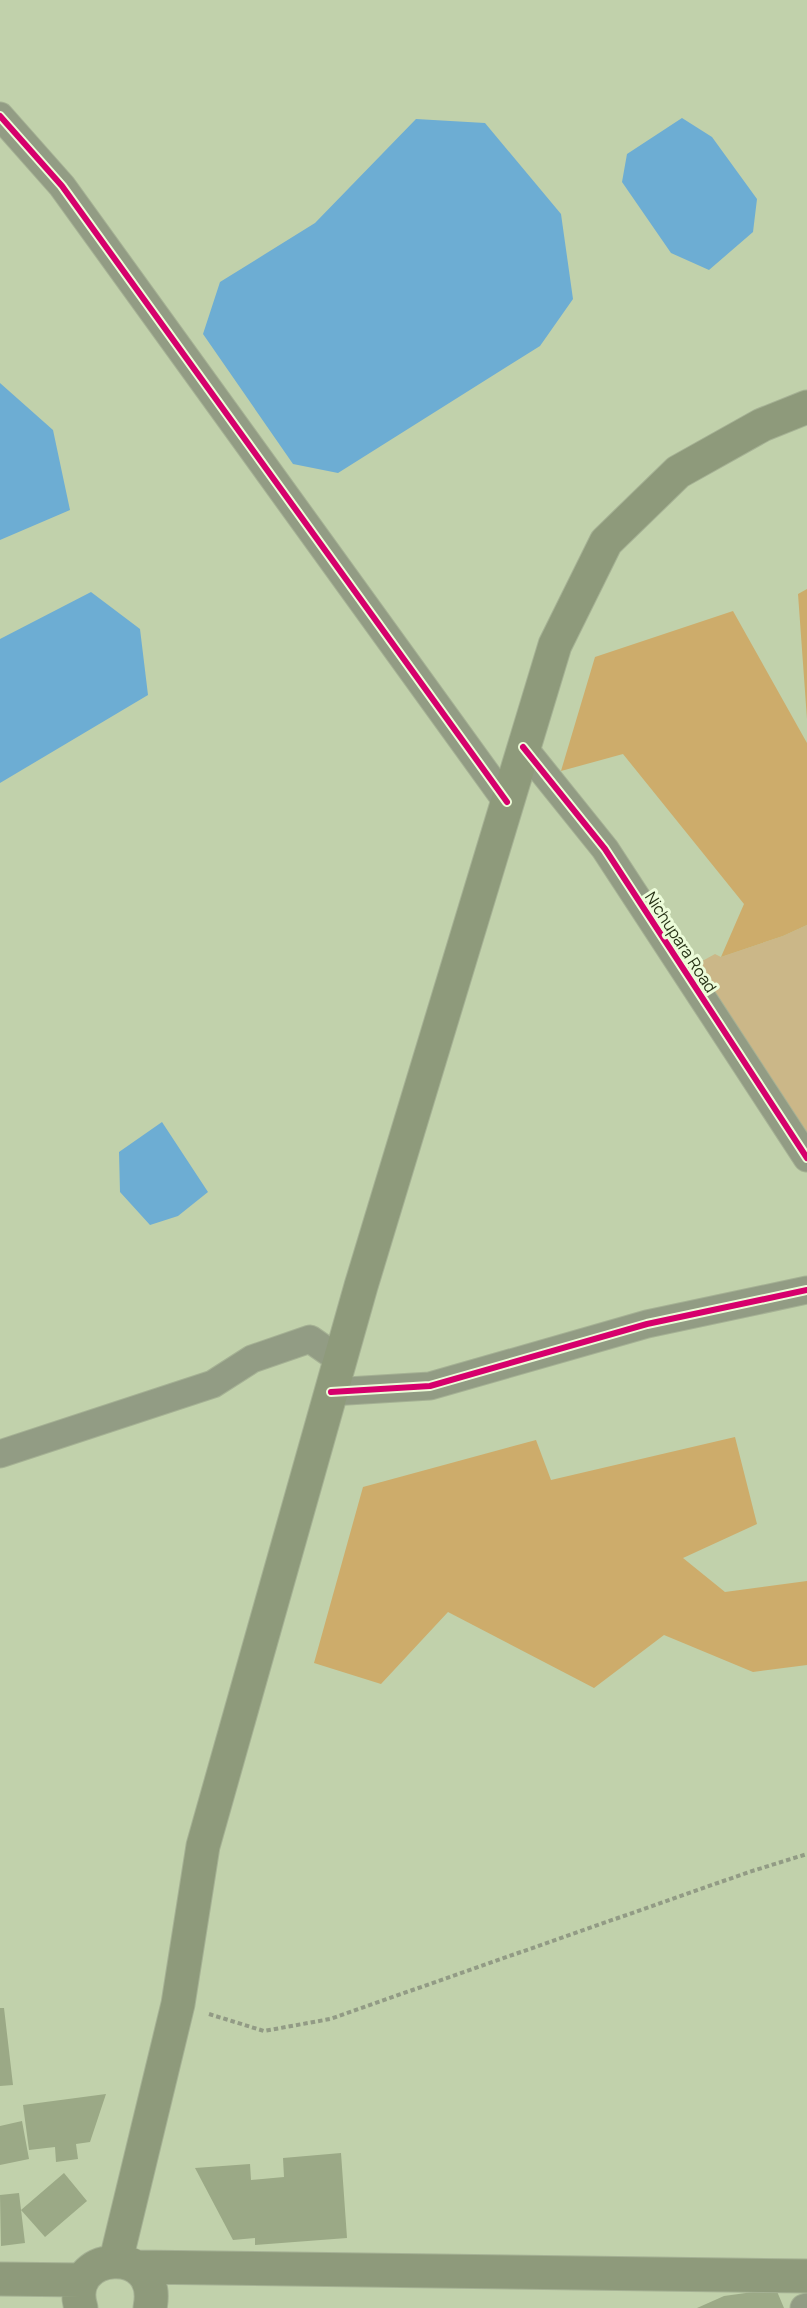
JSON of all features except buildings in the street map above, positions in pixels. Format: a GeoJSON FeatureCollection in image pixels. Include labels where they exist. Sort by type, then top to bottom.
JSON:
{"type":"FeatureCollection","features":[{"type":"Feature","properties":{"kind":"highway"},"geometry":{"type":"LineString","coordinates":[[126,2263],[178,2004],[203,1846],[340,1360],[555,645],[606,542],[678,472],[762,425],[807,407]]}},
{"type":"Feature","properties":{"kind":"highway"},"geometry":{"type":"LineString","coordinates":[[126,2263],[146,2277],[152,2292],[150,2308]]}},
{"type":"Feature","properties":{"kind":"highway"},"geometry":{"type":"LineString","coordinates":[[0,2279],[82,2294],[96,2265],[126,2263],[807,2276]]}},
{"type":"Feature","properties":{"kind":"street"},"geometry":{"type":"LineString","coordinates":[[0,116],[62,186],[507,802]]}},
{"type":"Feature","properties":{"kind":"street","name":"Nichupara Road"},"geometry":{"type":"LineString","coordinates":[[523,747],[605,849],[807,1158]]}},
{"type":"Feature","properties":{"kind":"street"},"geometry":{"type":"LineString","coordinates":[[331,1392],[430,1386],[647,1324],[807,1290]]}},
{"type":"Feature","properties":{"kind":"street"},"geometry":{"type":"LineString","coordinates":[[0,1454],[213,1384],[252,1359],[310,1339],[340,1360]]}},
{"type":"Feature","properties":{"kind":"path"},"geometry":{"type":"LineString","coordinates":[[178,2004],[264,2031],[330,2019],[737,1876],[807,1854]]}},
{"type":"Feature","properties":{"kind":"shaded area"},"geometry":{"type":"Polygon","coordinates":[[[807,589],[807,719],[798,594],[807,589]]]}},
{"type":"Feature","properties":{"kind":"shaded area"},"geometry":{"type":"Polygon","coordinates":[[[733,611],[807,743],[807,925],[783,936],[721,957],[744,904],[623,754],[561,771],[595,657],[733,611]]]}},
{"type":"Feature","properties":{"kind":"shaded area"},"geometry":{"type":"Polygon","coordinates":[[[807,925],[807,1138],[695,965],[715,954],[721,957],[783,936],[807,925]]]}},
{"type":"Feature","properties":{"kind":"shaded area"},"geometry":{"type":"Polygon","coordinates":[[[735,1437],[757,1524],[683,1558],[725,1592],[807,1581],[807,1665],[753,1672],[664,1635],[594,1688],[448,1612],[381,1684],[314,1663],[363,1487],[536,1440],[551,1480],[735,1437]]]}},
{"type":"Feature","properties":{"kind":"water"},"geometry":{"type":"Polygon","coordinates":[[[682,118],[712,137],[757,199],[753,232],[709,270],[671,253],[622,182],[627,154],[682,118]]]}},
{"type":"Feature","properties":{"kind":"water"},"geometry":{"type":"Polygon","coordinates":[[[416,119],[485,123],[561,214],[573,299],[540,346],[338,473],[293,464],[203,334],[220,282],[315,223],[416,119]]]}},
{"type":"Feature","properties":{"kind":"water"},"geometry":{"type":"Polygon","coordinates":[[[0,383],[53,430],[70,510],[0,540],[0,383]]]}},
{"type":"Feature","properties":{"kind":"water"},"geometry":{"type":"Polygon","coordinates":[[[91,592],[140,629],[148,695],[0,783],[0,639],[91,592]]]}},
{"type":"Feature","properties":{"kind":"water"},"geometry":{"type":"Polygon","coordinates":[[[162,1122],[208,1192],[178,1216],[150,1225],[120,1192],[119,1152],[162,1122]]]}},
{"type":"Feature","properties":{"kind":"cycle path"},"geometry":{"type":"LineString","coordinates":[[0,116],[62,186],[507,802]]}},
{"type":"Feature","properties":{"kind":"cycle path"},"geometry":{"type":"LineString","coordinates":[[523,747],[605,849],[807,1158]]}},
{"type":"Feature","properties":{"kind":"cycle path"},"geometry":{"type":"LineString","coordinates":[[331,1392],[430,1386],[647,1324],[807,1290]]}}]}
